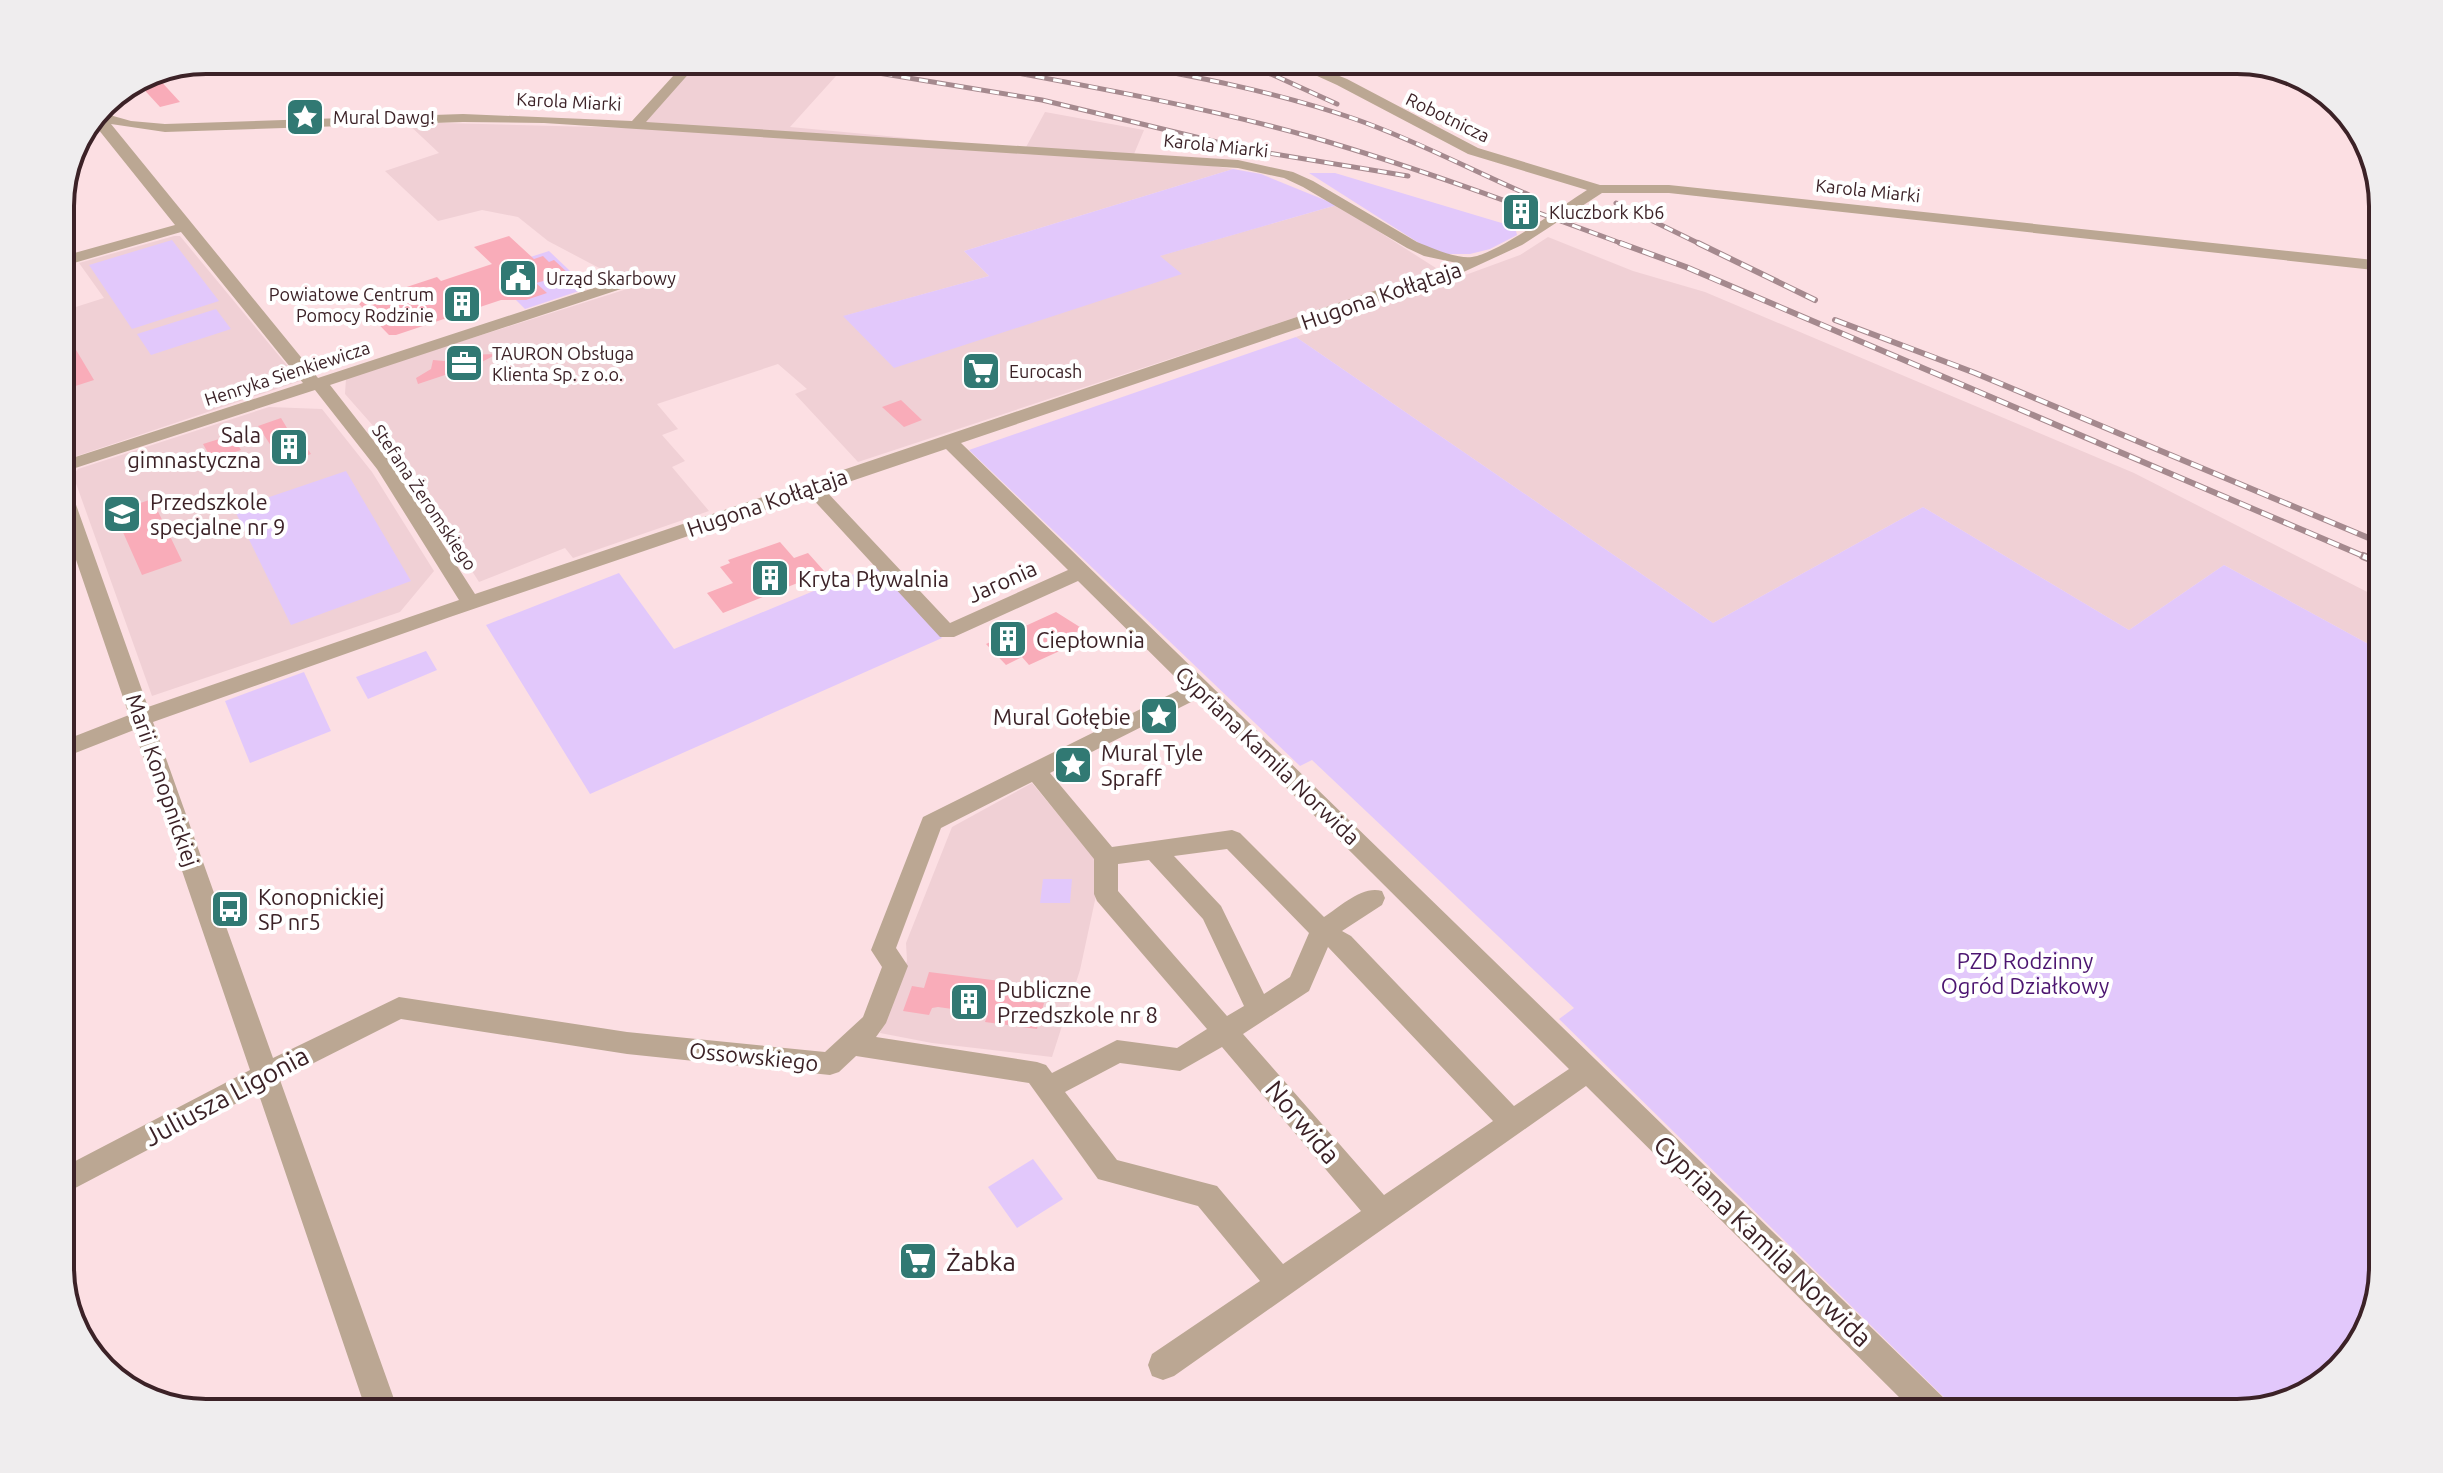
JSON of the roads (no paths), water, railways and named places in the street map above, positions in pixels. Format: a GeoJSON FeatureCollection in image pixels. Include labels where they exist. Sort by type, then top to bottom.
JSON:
{"type":"FeatureCollection","features":[{"type":"Feature","properties":{"kind":"street"},"geometry":{"type":"LineString","coordinates":[[635,125],[682,74]]}},
{"type":"Feature","properties":{"kind":"street","name":"Robotnicza"},"geometry":{"type":"LineString","coordinates":[[1322,74],[1473,151],[1599,189]]}},
{"type":"Feature","properties":{"kind":"street","name":"Karola Miarki"},"geometry":{"type":"LineString","coordinates":[[108,118],[165,128],[463,118],[635,125],[1238,164],[1298,180],[1429,253],[1476,262],[1534,231],[1599,189],[1669,189],[2369,264]]}},
{"type":"Feature","properties":{"kind":"street","name":"Stefana Żeromskiego"},"geometry":{"type":"LineString","coordinates":[[103,124],[183,227],[385,467],[470,602]]}},
{"type":"Feature","properties":{"kind":"street"},"geometry":{"type":"LineString","coordinates":[[74,258],[183,227]]}},
{"type":"Feature","properties":{"kind":"street","name":"Hugona Kołłątaja"},"geometry":{"type":"LineString","coordinates":[[74,745],[140,718],[470,602],[1476,262]]}},
{"type":"Feature","properties":{"kind":"street","name":"Henryka Sienkiewicza"},"geometry":{"type":"LineString","coordinates":[[74,463],[618,285]]}},
{"type":"Feature","properties":{"kind":"street","name":"Cypriana Kamila Norwida"},"geometry":{"type":"LineString","coordinates":[[948,441],[1923,1399]]}},
{"type":"Feature","properties":{"kind":"street","name":"Jaronia"},"geometry":{"type":"LineString","coordinates":[[812,487],[947,632],[1081,572]]}},
{"type":"Feature","properties":{"kind":"street","name":"Marii Konopnickiej"},"geometry":{"type":"LineString","coordinates":[[74,526],[267,1074]]}},
{"type":"Feature","properties":{"kind":"street","name":"Ossowskiego"},"geometry":{"type":"LineString","coordinates":[[392,1010],[627,1043],[830,1064],[873,1023],[895,966],[883,950],[931,823],[1200,689]]}},
{"type":"Feature","properties":{"kind":"street"},"geometry":{"type":"LineString","coordinates":[[1035,770],[1106,857],[1232,839],[1322,931],[1342,943],[1511,1122]]}},
{"type":"Feature","properties":{"kind":"street"},"geometry":{"type":"LineString","coordinates":[[1155,851],[1212,913],[1259,1010]]}},
{"type":"Feature","properties":{"kind":"street","name":"Norwida"},"geometry":{"type":"LineString","coordinates":[[1106,857],[1106,894],[1381,1213]]}},
{"type":"Feature","properties":{"kind":"street"},"geometry":{"type":"LineString","coordinates":[[1047,1089],[1117,1051],[1180,1060],[1300,984],[1322,931],[1373,898]]}},
{"type":"Feature","properties":{"kind":"street","name":"Juliusza Ligonia"},"geometry":{"type":"LineString","coordinates":[[74,1176],[392,1010]]}},
{"type":"Feature","properties":{"kind":"street"},"geometry":{"type":"LineString","coordinates":[[851,1044],[1037,1073],[1108,1170],[1207,1195],[1280,1283]]}},
{"type":"Feature","properties":{"kind":"street"},"geometry":{"type":"LineString","coordinates":[[1163,1365],[1588,1070]]}},
{"type":"Feature","properties":{"kind":"street"},"geometry":{"type":"LineString","coordinates":[[267,1074],[378,1399]]}},
{"type":"Feature","properties":{"kind":"railway"},"geometry":{"type":"LineString","coordinates":[[884,74],[1042,100],[1250,150],[1408,176]]}},
{"type":"Feature","properties":{"kind":"railway"},"geometry":{"type":"LineString","coordinates":[[1022,74],[1178,104],[1315,138],[1433,175],[1626,245]]}},
{"type":"Feature","properties":{"kind":"railway"},"geometry":{"type":"LineString","coordinates":[[1177,74],[1293,100],[1355,119],[1529,195]]}},
{"type":"Feature","properties":{"kind":"railway"},"geometry":{"type":"LineString","coordinates":[[1271,74],[1337,104]]}},
{"type":"Feature","properties":{"kind":"railway"},"geometry":{"type":"LineString","coordinates":[[1616,203],[1702,245]]}},
{"type":"Feature","properties":{"kind":"railway"},"geometry":{"type":"LineString","coordinates":[[1620,243],[1686,267],[2368,558]]}},
{"type":"Feature","properties":{"kind":"railway"},"geometry":{"type":"LineString","coordinates":[[1698,243],[1815,300]]}},
{"type":"Feature","properties":{"kind":"railway"},"geometry":{"type":"LineString","coordinates":[[1835,320],[1975,373],[2369,538]]}},
{"type":"Feature","properties":{"kind":"railway"},"geometry":{"type":"LineString","coordinates":[[2363,556],[2368,558]]}},
{"type":"Feature","properties":{"kind":"place","name":"Mural Dawg!"},"geometry":{"type":"Point","coordinates":[305,117]}},
{"type":"Feature","properties":{"kind":"place","name":"Kluczbork Kb6"},"geometry":{"type":"Point","coordinates":[1521,212]}},
{"type":"Feature","properties":{"kind":"place","name":"Urząd Skarbowy"},"geometry":{"type":"Point","coordinates":[518,278]}},
{"type":"Feature","properties":{"kind":"place","name":"Powiatowe Centrum Pomocy Rodzinie"},"geometry":{"type":"Point","coordinates":[462,304]}},
{"type":"Feature","properties":{"kind":"place","name":"TAURON Obsługa Klienta Sp. z o.o."},"geometry":{"type":"Point","coordinates":[464,363]}},
{"type":"Feature","properties":{"kind":"place","name":"Eurocash"},"geometry":{"type":"Point","coordinates":[981,371]}},
{"type":"Feature","properties":{"kind":"place","name":"Sala gimnastyczna"},"geometry":{"type":"Point","coordinates":[289,447]}},
{"type":"Feature","properties":{"kind":"place","name":"Przedszkole specjalne nr 9"},"geometry":{"type":"Point","coordinates":[122,514]}},
{"type":"Feature","properties":{"kind":"place","name":"Kryta Pływalnia"},"geometry":{"type":"Point","coordinates":[770,578]}},
{"type":"Feature","properties":{"kind":"place","name":"Ciepłownia"},"geometry":{"type":"Point","coordinates":[1008,639]}},
{"type":"Feature","properties":{"kind":"place","name":"Mural Gołębie"},"geometry":{"type":"Point","coordinates":[1159,716]}},
{"type":"Feature","properties":{"kind":"place","name":"Mural Tyle Spraff"},"geometry":{"type":"Point","coordinates":[1073,765]}},
{"type":"Feature","properties":{"kind":"place","name":"Konopnickiej SP nr5"},"geometry":{"type":"Point","coordinates":[230,909]}},
{"type":"Feature","properties":{"kind":"place","name":"Publiczne Przedszkole nr 8"},"geometry":{"type":"Point","coordinates":[969,1002]}},
{"type":"Feature","properties":{"kind":"place","name":"Żabka"},"geometry":{"type":"Point","coordinates":[918,1261]}},
{"type":"Feature","properties":{"kind":"park label","name":"PZD Rodzinny Ogród Działkowy"},"geometry":{"type":"Point","coordinates":[2025,972]}}]}
